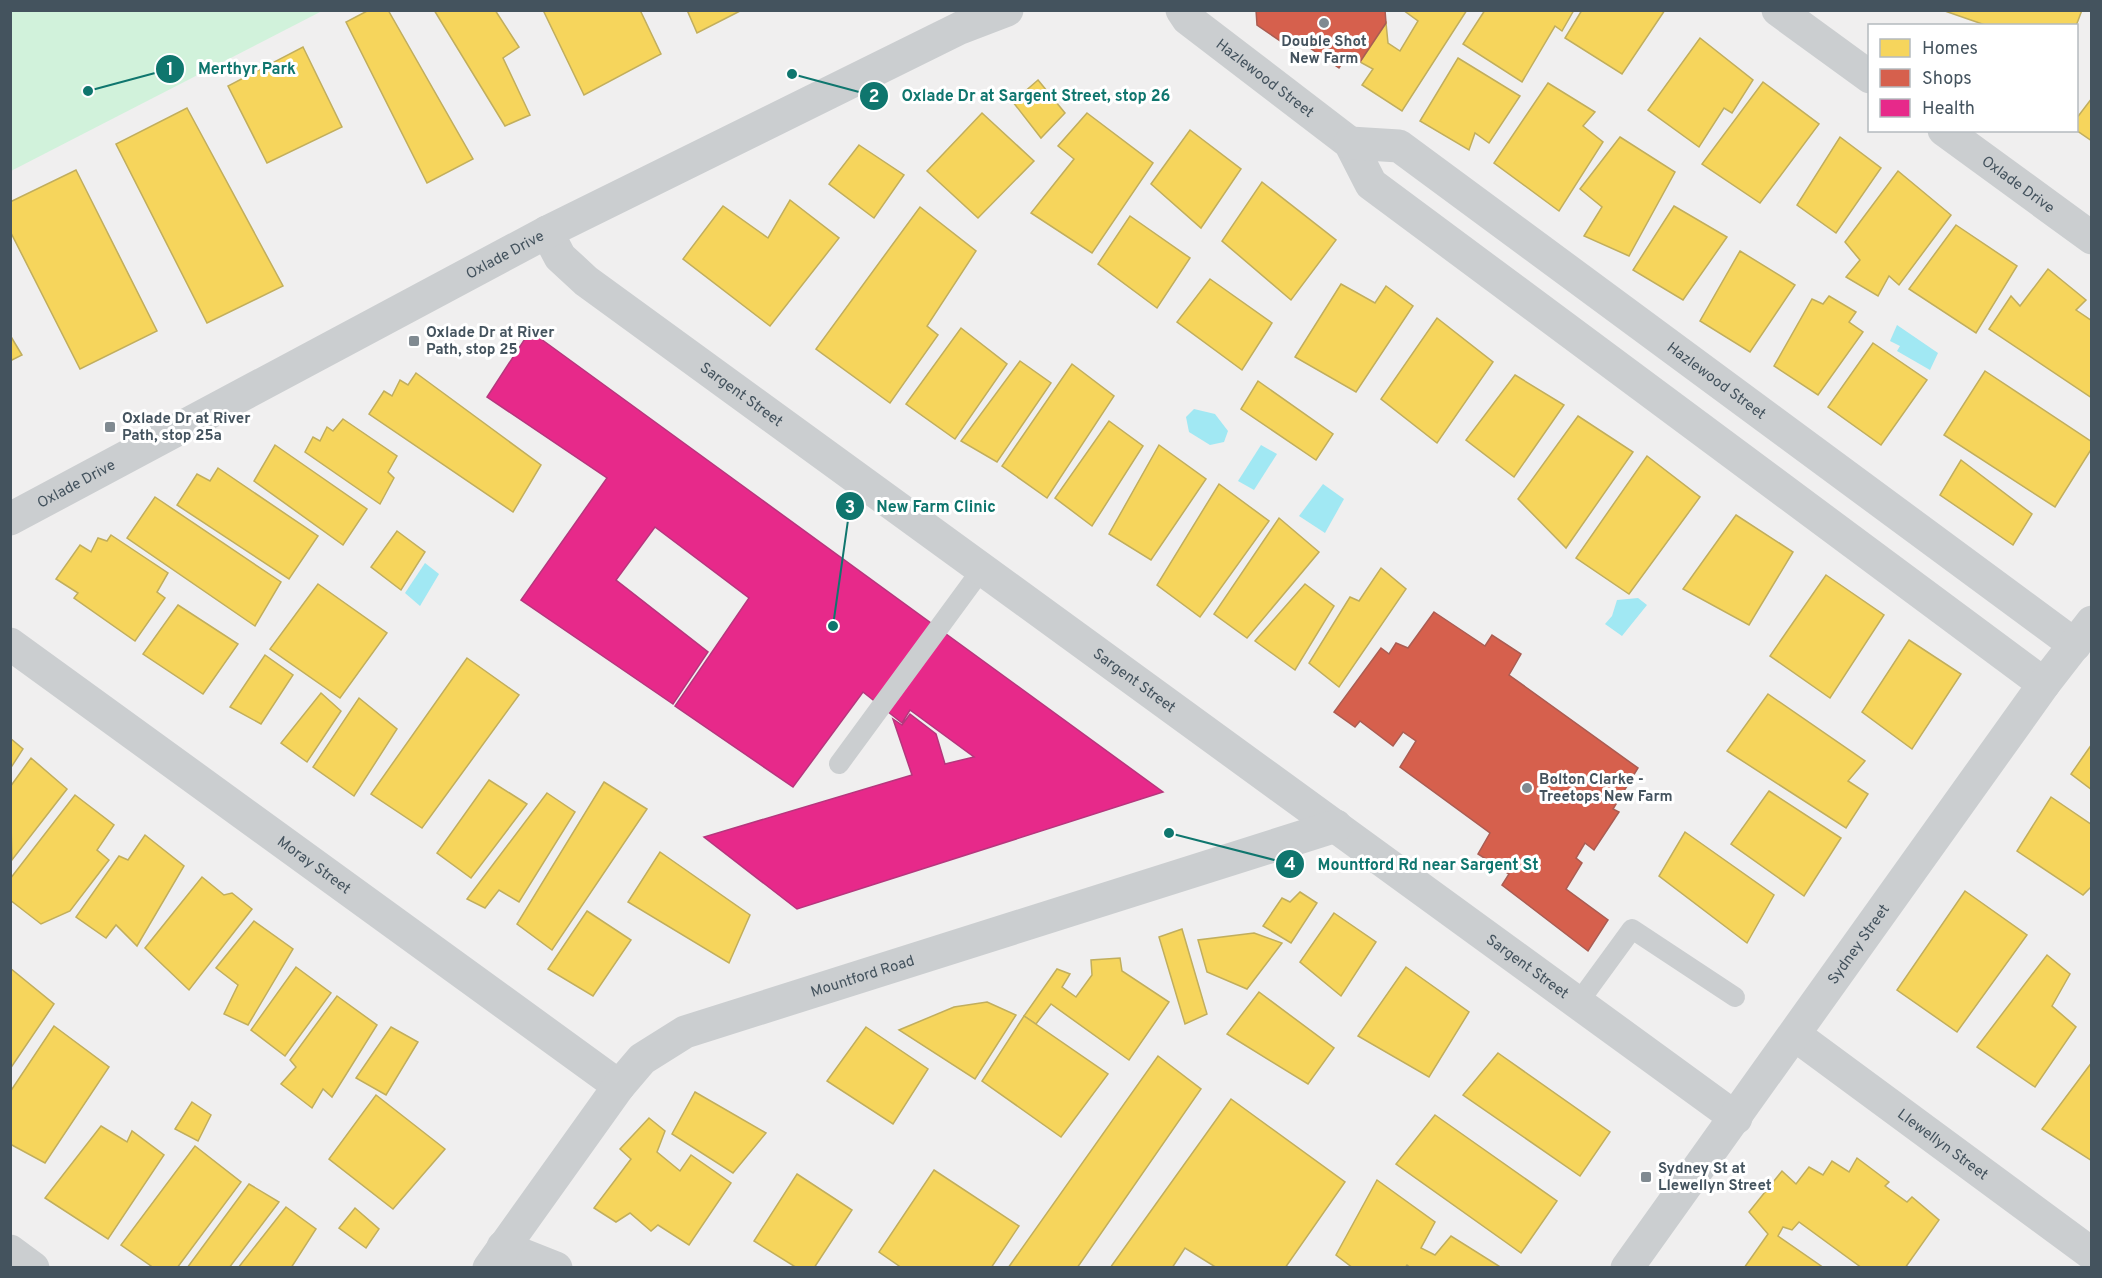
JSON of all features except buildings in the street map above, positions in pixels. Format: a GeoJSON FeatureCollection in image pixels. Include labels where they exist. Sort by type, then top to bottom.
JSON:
{"type":"FeatureCollection","features":[{"type":"Feature","properties":{"kind":"street","name":"Oxlade Drive"},"geometry":{"type":"LineString","coordinates":[[10,519],[548,232],[960,28],[1007,10]]}},
{"type":"Feature","properties":{"kind":"street","name":"Hazlewood Street"},"geometry":{"type":"LineString","coordinates":[[1182,10],[1188,19],[1350,143],[1371,184],[2044,684]]}},
{"type":"Feature","properties":{"kind":"street"},"geometry":{"type":"LineString","coordinates":[[1779,10],[1868,75]]}},
{"type":"Feature","properties":{"kind":"street","name":"Oxlade Drive"},"geometry":{"type":"LineString","coordinates":[[1947,132],[2091,238]]}},
{"type":"Feature","properties":{"kind":"street","name":"Hazlewood Street"},"geometry":{"type":"LineString","coordinates":[[1350,143],[1399,146],[2083,634]]}},
{"type":"Feature","properties":{"kind":"street","name":"Sargent Street"},"geometry":{"type":"LineString","coordinates":[[548,232],[560,257],[586,281],[1736,1118]]}},
{"type":"Feature","properties":{"kind":"street","name":"Sydney Street"},"geometry":{"type":"LineString","coordinates":[[1626,1268],[1736,1118],[2044,684],[2083,634]]}},
{"type":"Feature","properties":{"kind":"street","name":"Moray Street"},"geometry":{"type":"LineString","coordinates":[[10,644],[619,1086]]}},
{"type":"Feature","properties":{"kind":"street","name":"Mountford Road"},"geometry":{"type":"LineString","coordinates":[[496,1257],[619,1086],[642,1059],[685,1032],[1336,825]]}},
{"type":"Feature","properties":{"kind":"street","name":"Llewellyn Street"},"geometry":{"type":"LineString","coordinates":[[1795,1035],[2091,1254]]}},
{"type":"Feature","properties":{"kind":"street"},"geometry":{"type":"LineString","coordinates":[[10,1251],[33,1268]]}},
{"type":"Feature","properties":{"kind":"street"},"geometry":{"type":"LineString","coordinates":[[496,1257],[556,1268]]}},
{"type":"Feature","properties":{"kind":"lane"},"geometry":{"type":"LineString","coordinates":[[839,764],[982,569]]}},
{"type":"Feature","properties":{"kind":"lane"},"geometry":{"type":"LineString","coordinates":[[1578,1003],[1632,929],[1735,998]]}},
{"type":"Feature","properties":{"kind":"green space"},"geometry":{"type":"Polygon","coordinates":[[[11,10],[322,10],[322,11],[11,171],[11,10]]]}},
{"type":"Feature","properties":{"kind":"water"},"geometry":{"type":"Polygon","coordinates":[[[1897,325],[1938,353],[1930,370],[1897,351],[1900,346],[1890,341],[1897,325]]]}},
{"type":"Feature","properties":{"kind":"water"},"geometry":{"type":"Polygon","coordinates":[[[1194,409],[1215,414],[1228,431],[1224,442],[1210,445],[1189,432],[1186,417],[1194,409]]]}},
{"type":"Feature","properties":{"kind":"water"},"geometry":{"type":"Polygon","coordinates":[[[1261,445],[1277,454],[1254,490],[1238,481],[1261,445]]]}},
{"type":"Feature","properties":{"kind":"water"},"geometry":{"type":"Polygon","coordinates":[[[1323,484],[1344,499],[1325,533],[1299,516],[1323,484]]]}},
{"type":"Feature","properties":{"kind":"water"},"geometry":{"type":"Polygon","coordinates":[[[425,563],[439,574],[420,606],[405,593],[425,563]]]}},
{"type":"Feature","properties":{"kind":"water"},"geometry":{"type":"Polygon","coordinates":[[[1638,598],[1647,605],[1622,636],[1605,624],[1612,616],[1617,600],[1638,598]]]}},
{"type":"Feature","properties":{"kind":"place","name":"Double Shot New Farm"},"geometry":{"type":"Point","coordinates":[1324,23]}},
{"type":"Feature","properties":{"kind":"place","name":"Oxlade Dr at Sargent Street, stop 26"},"geometry":{"type":"Point","coordinates":[792,74]}},
{"type":"Feature","properties":{"kind":"place","name":"Merthyr Park"},"geometry":{"type":"Point","coordinates":[88,91]}},
{"type":"Feature","properties":{"kind":"place","name":"Oxlade Dr at River Path, stop 25"},"geometry":{"type":"Point","coordinates":[414,341]}},
{"type":"Feature","properties":{"kind":"place","name":"Oxlade Dr at River Path, stop 25a"},"geometry":{"type":"Point","coordinates":[110,427]}},
{"type":"Feature","properties":{"kind":"place","name":"New Farm Clinic"},"geometry":{"type":"Point","coordinates":[833,626]}},
{"type":"Feature","properties":{"kind":"place","name":"Bolton Clarke - Treetops New Farm"},"geometry":{"type":"Point","coordinates":[1527,788]}},
{"type":"Feature","properties":{"kind":"place","name":"Mountford Rd near Sargent St"},"geometry":{"type":"Point","coordinates":[1169,833]}},
{"type":"Feature","properties":{"kind":"place","name":"Sydney St at Llewellyn Street"},"geometry":{"type":"Point","coordinates":[1646,1177]}}]}
